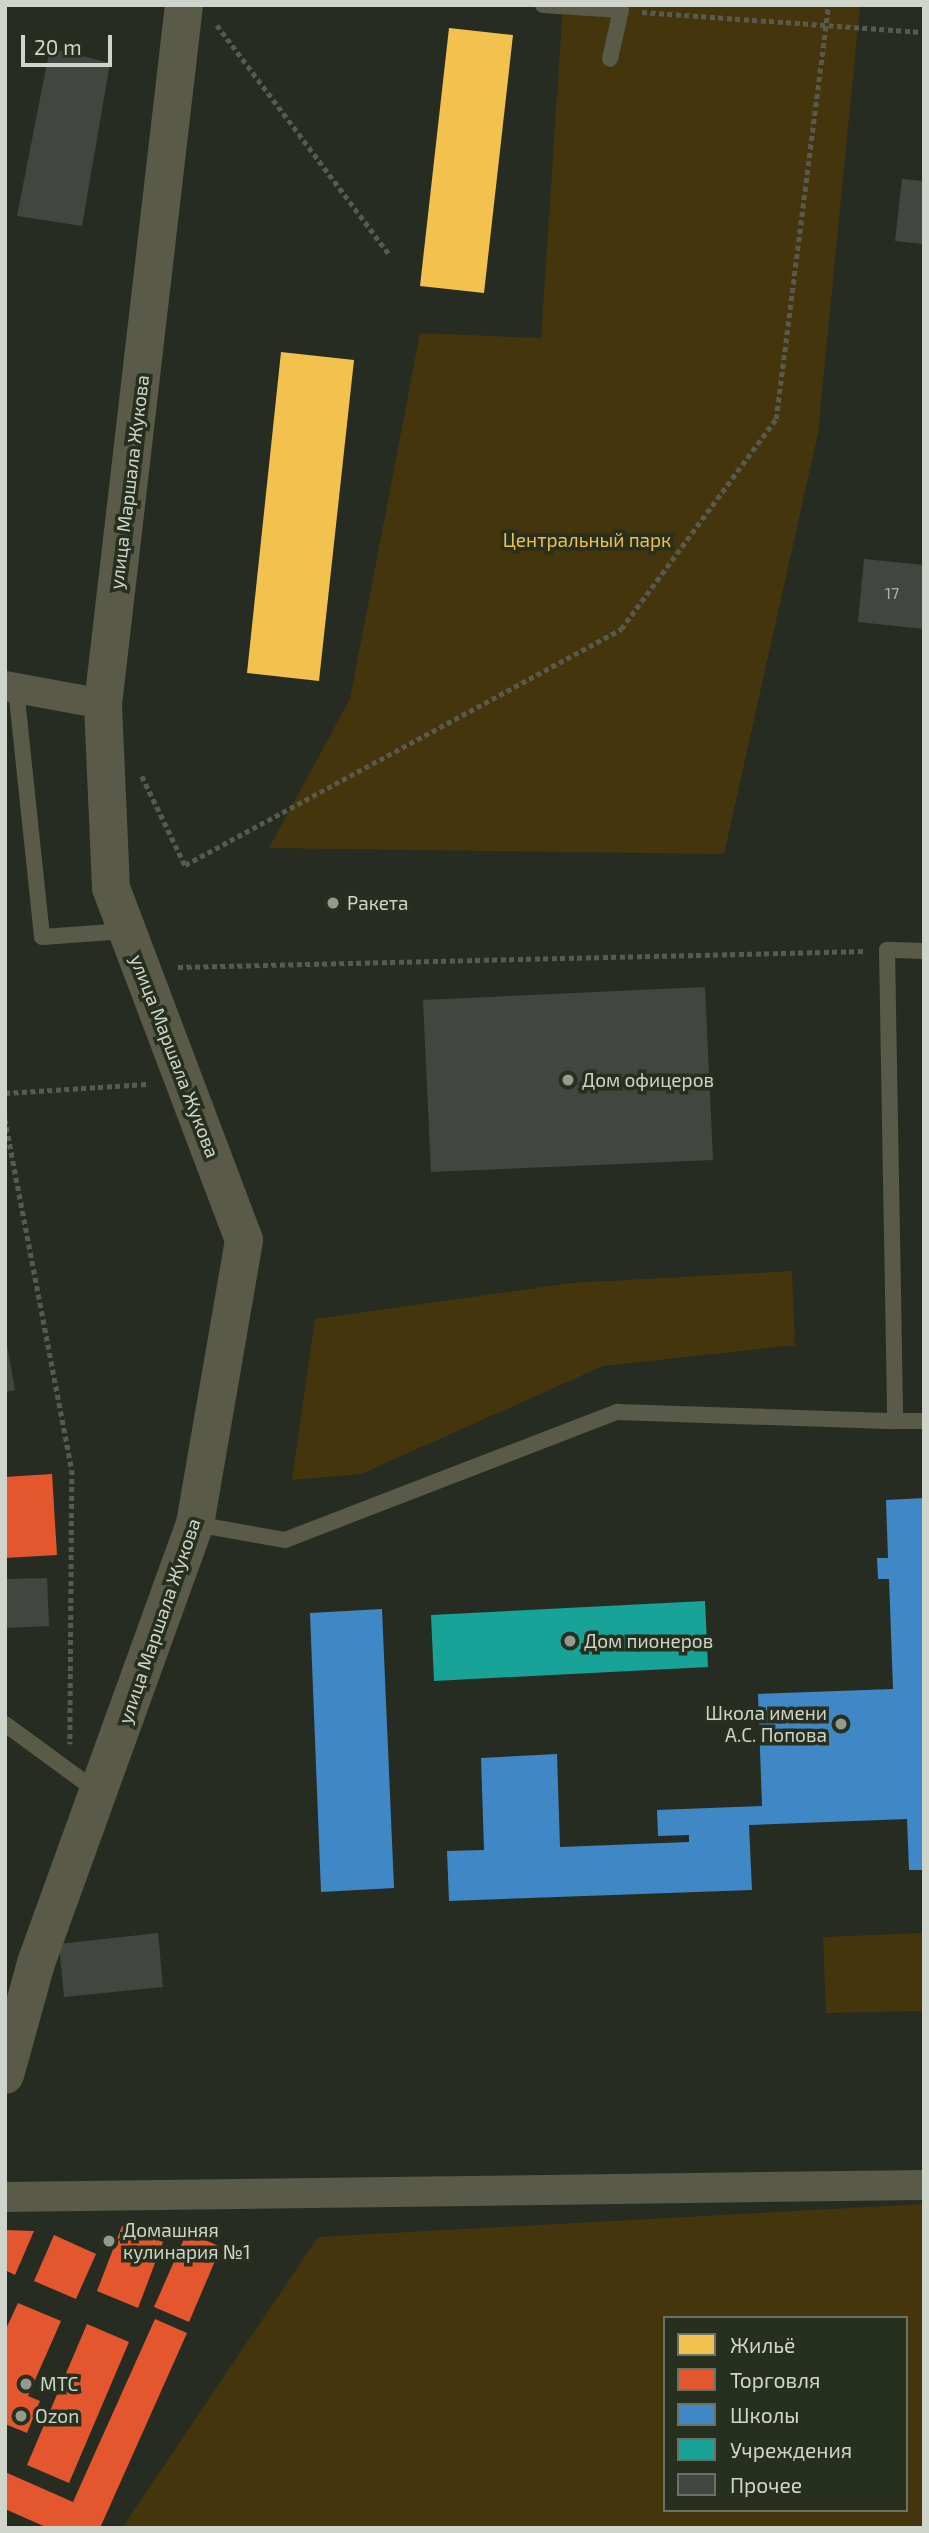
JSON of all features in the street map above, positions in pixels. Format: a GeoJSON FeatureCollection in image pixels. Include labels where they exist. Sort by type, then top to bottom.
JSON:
{"type":"FeatureCollection","features":[{"type":"Feature","properties":{"kind":"street","name":"улица Маршала Жукова"},"geometry":{"type":"LineString","coordinates":[[5,2075],[84,1783],[195,1524],[244,1240],[111,888],[103,704],[197,11]]}},
{"type":"Feature","properties":{"kind":"street"},"geometry":{"type":"LineString","coordinates":[[10,688],[103,704]]}},
{"type":"Feature","properties":{"kind":"street"},"geometry":{"type":"LineString","coordinates":[[5,2197],[924,2185]]}},
{"type":"Feature","properties":{"kind":"lane"},"geometry":{"type":"LineString","coordinates":[[543,5],[621,10],[610,59]]}},
{"type":"Feature","properties":{"kind":"lane"},"geometry":{"type":"LineString","coordinates":[[10,688],[42,937],[127,931]]}},
{"type":"Feature","properties":{"kind":"lane"},"geometry":{"type":"LineString","coordinates":[[895,1421],[887,950],[924,951]]}},
{"type":"Feature","properties":{"kind":"lane"},"geometry":{"type":"LineString","coordinates":[[195,1524],[285,1540],[617,1412],[924,1421]]}},
{"type":"Feature","properties":{"kind":"lane"},"geometry":{"type":"LineString","coordinates":[[5,1724],[84,1783]]}},
{"type":"Feature","properties":{"kind":"path"},"geometry":{"type":"LineString","coordinates":[[185,865],[621,629],[776,419],[828,5]]}},
{"type":"Feature","properties":{"kind":"path"},"geometry":{"type":"LineString","coordinates":[[621,10],[924,32]]}},
{"type":"Feature","properties":{"kind":"path"},"geometry":{"type":"LineString","coordinates":[[197,11],[389,254]]}},
{"type":"Feature","properties":{"kind":"path"},"geometry":{"type":"LineString","coordinates":[[141,968],[887,950]]}},
{"type":"Feature","properties":{"kind":"path"},"geometry":{"type":"LineString","coordinates":[[5,1093],[184,1082]]}},
{"type":"Feature","properties":{"kind":"path"},"geometry":{"type":"LineString","coordinates":[[5,1119],[72,1470],[84,1783]]}},
{"type":"Feature","properties":{"kind":"green space","name":"Центральный парк"},"geometry":{"type":"Polygon","coordinates":[[[563,5],[860,5],[818,433],[724,854],[269,848],[350,699],[420,333],[541,338],[563,5]]]}},
{"type":"Feature","properties":{"kind":"green space"},"geometry":{"type":"Polygon","coordinates":[[[792,1271],[795,1345],[603,1366],[361,1474],[292,1480],[315,1319],[572,1283],[792,1271]]]}},
{"type":"Feature","properties":{"kind":"green space"},"geometry":{"type":"Polygon","coordinates":[[[924,1933],[924,2011],[826,2013],[823,1937],[924,1933]]]}},
{"type":"Feature","properties":{"kind":"green space"},"geometry":{"type":"Polygon","coordinates":[[[924,2204],[924,2528],[122,2528],[318,2237],[924,2204]]]}},
{"type":"Feature","properties":{"kind":"building: Жильё"},"geometry":{"type":"Polygon","coordinates":[[[449,28],[513,35],[484,293],[420,286],[449,28]]]}},
{"type":"Feature","properties":{"kind":"building: Жильё"},"geometry":{"type":"Polygon","coordinates":[[[281,352],[354,360],[319,681],[247,673],[281,352]]]}},
{"type":"Feature","properties":{"kind":"building: Торговля"},"geometry":{"type":"Polygon","coordinates":[[[52,1474],[57,1555],[5,1558],[5,1477],[52,1474]]]}},
{"type":"Feature","properties":{"kind":"building: Торговля"},"geometry":{"type":"Polygon","coordinates":[[[122,2226],[163,2242],[138,2308],[97,2291],[122,2226]]]}},
{"type":"Feature","properties":{"kind":"building: Торговля"},"geometry":{"type":"Polygon","coordinates":[[[5,2230],[34,2231],[15,2275],[5,2270],[5,2230]]]}},
{"type":"Feature","properties":{"kind":"building: Торговля"},"geometry":{"type":"Polygon","coordinates":[[[187,2232],[221,2247],[189,2322],[154,2307],[187,2232]]]}},
{"type":"Feature","properties":{"kind":"building: Торговля"},"geometry":{"type":"Polygon","coordinates":[[[54,2235],[96,2254],[76,2299],[34,2281],[54,2235]]]}},
{"type":"Feature","properties":{"kind":"building: Торговля"},"geometry":{"type":"Polygon","coordinates":[[[18,2303],[61,2321],[28,2396],[40,2401],[27,2433],[5,2424],[5,2331],[18,2303]]]}},
{"type":"Feature","properties":{"kind":"building: Торговля"},"geometry":{"type":"Polygon","coordinates":[[[155,2319],[187,2333],[100,2528],[48,2528],[5,2509],[5,2472],[73,2502],[155,2319]]]}},
{"type":"Feature","properties":{"kind":"building: Торговля"},"geometry":{"type":"Polygon","coordinates":[[[87,2324],[129,2342],[69,2483],[27,2465],[87,2324]]]}},
{"type":"Feature","properties":{"kind":"building: Школы","name":"Школа имени А.С. Попова"},"geometry":{"type":"Polygon","coordinates":[[[924,1498],[924,1870],[909,1870],[907,1819],[749,1825],[752,1890],[449,1901],[447,1851],[484,1850],[481,1758],[557,1754],[560,1847],[689,1842],[689,1835],[658,1836],[657,1810],[762,1806],[758,1694],[893,1689],[889,1579],[878,1579],[877,1558],[888,1558],[886,1500],[924,1498]]]}},
{"type":"Feature","properties":{"kind":"building: Школы"},"geometry":{"type":"Polygon","coordinates":[[[382,1609],[394,1888],[321,1892],[310,1613],[382,1609]]]}},
{"type":"Feature","properties":{"kind":"building: Учреждения","name":"Дом пионеров"},"geometry":{"type":"Polygon","coordinates":[[[705,1601],[708,1667],[434,1681],[431,1615],[705,1601]]]}},
{"type":"Feature","properties":{"kind":"building: Прочее"},"geometry":{"type":"Polygon","coordinates":[[[50,48],[110,63],[82,226],[17,216],[50,48]]]}},
{"type":"Feature","properties":{"kind":"building: Прочее"},"geometry":{"type":"Polygon","coordinates":[[[902,179],[924,181],[924,244],[895,241],[902,179]]]}},
{"type":"Feature","properties":{"kind":"building: Прочее"},"geometry":{"type":"Polygon","coordinates":[[[864,559],[924,565],[924,629],[858,622],[864,559]]]}},
{"type":"Feature","properties":{"kind":"building: Прочее","name":"Дом офицеров"},"geometry":{"type":"Polygon","coordinates":[[[705,987],[713,1160],[431,1172],[423,1000],[705,987]]]}},
{"type":"Feature","properties":{"kind":"building: Прочее"},"geometry":{"type":"Polygon","coordinates":[[[5,1335],[15,1390],[5,1392],[5,1335]]]}},
{"type":"Feature","properties":{"kind":"building: Прочее"},"geometry":{"type":"Polygon","coordinates":[[[47,1578],[49,1626],[5,1628],[5,1579],[47,1578]]]}},
{"type":"Feature","properties":{"kind":"building: Прочее"},"geometry":{"type":"Polygon","coordinates":[[[158,1933],[163,1987],[64,1997],[59,1944],[158,1933]]]}},
{"type":"Feature","properties":{"kind":"place","name":"Ракета"},"geometry":{"type":"Point","coordinates":[333,903]}},
{"type":"Feature","properties":{"kind":"place","name":"Дом офицеров"},"geometry":{"type":"Point","coordinates":[568,1080]}},
{"type":"Feature","properties":{"kind":"place","name":"Дом пионеров"},"geometry":{"type":"Point","coordinates":[570,1641]}},
{"type":"Feature","properties":{"kind":"place","name":"Школа имени А.С. Попова"},"geometry":{"type":"Point","coordinates":[841,1724]}},
{"type":"Feature","properties":{"kind":"place","name":"Домашняя кулинария №1"},"geometry":{"type":"Point","coordinates":[109,2241]}},
{"type":"Feature","properties":{"kind":"place","name":"МТС"},"geometry":{"type":"Point","coordinates":[26,2384]}},
{"type":"Feature","properties":{"kind":"place","name":"Ozon"},"geometry":{"type":"Point","coordinates":[21,2416]}}]}
